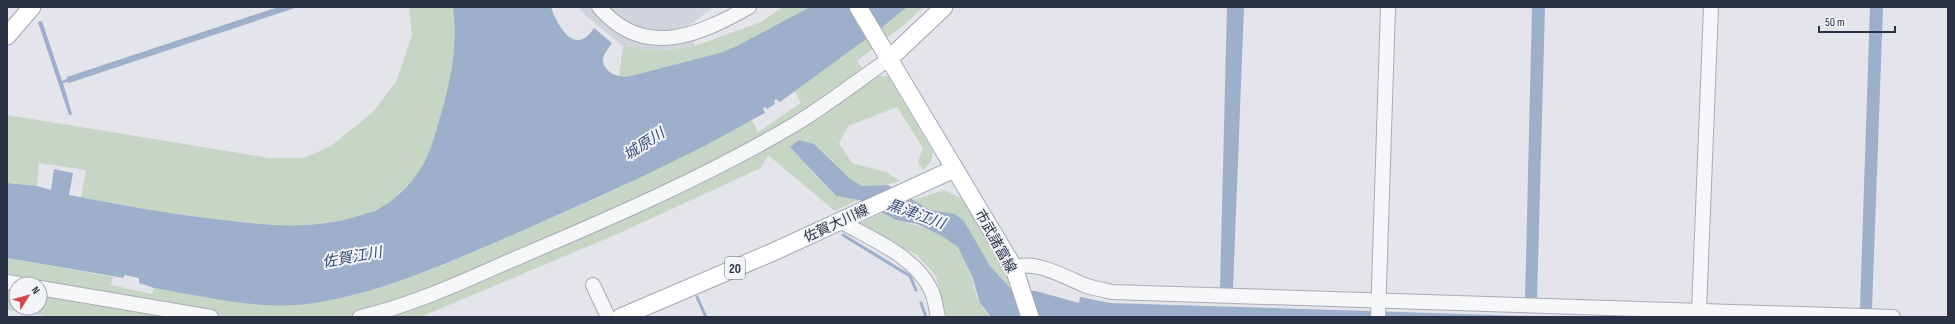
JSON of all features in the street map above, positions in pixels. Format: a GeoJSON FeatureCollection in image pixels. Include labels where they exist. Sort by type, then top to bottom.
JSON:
{"type":"FeatureCollection","features":[{"type":"Feature","properties":{"kind":"main road"},"geometry":{"type":"LineString","coordinates":[[858,7],[954,169]]}},
{"type":"Feature","properties":{"kind":"main road"},"geometry":{"type":"LineString","coordinates":[[889,58],[944,7]]}},
{"type":"Feature","properties":{"kind":"main road"},"geometry":{"type":"LineString","coordinates":[[7,36],[28,9]]}},
{"type":"Feature","properties":{"kind":"main road","name":"佐賀大川線"},"geometry":{"type":"LineString","coordinates":[[621,317],[773,252],[954,169]]}},
{"type":"Feature","properties":{"kind":"main road","name":"市武諸富線"},"geometry":{"type":"LineString","coordinates":[[954,169],[1015,273],[1030,317]]}},
{"type":"Feature","properties":{"kind":"street"},"geometry":{"type":"LineString","coordinates":[[599,7],[618,26],[636,36],[653,39],[696,32],[713,26],[750,7]]}},
{"type":"Feature","properties":{"kind":"street"},"geometry":{"type":"LineString","coordinates":[[1378,308],[1388,7]]}},
{"type":"Feature","properties":{"kind":"street"},"geometry":{"type":"LineString","coordinates":[[1699,311],[1710,7]]}},
{"type":"Feature","properties":{"kind":"street"},"geometry":{"type":"LineString","coordinates":[[360,317],[404,304],[448,287],[610,219],[753,148],[792,126],[826,104],[889,58]]}},
{"type":"Feature","properties":{"kind":"street"},"geometry":{"type":"LineString","coordinates":[[844,219],[900,256],[920,273],[932,291],[938,317]]}},
{"type":"Feature","properties":{"kind":"street"},"geometry":{"type":"LineString","coordinates":[[1015,273],[1021,264],[1059,273],[1085,285],[1112,292],[1378,308],[1699,311],[1893,317]]}},
{"type":"Feature","properties":{"kind":"street"},"geometry":{"type":"LineString","coordinates":[[593,285],[608,317]]}},
{"type":"Feature","properties":{"kind":"street"},"geometry":{"type":"LineString","coordinates":[[48,289],[211,317]]}},
{"type":"Feature","properties":{"kind":"shaded area"},"geometry":{"type":"Polygon","coordinates":[[[579,7],[714,7],[688,26],[695,46],[659,51],[623,46],[587,17],[579,7]]]}},
{"type":"Feature","properties":{"kind":"green space"},"geometry":{"type":"Polygon","coordinates":[[[409,7],[468,7],[469,28],[425,178],[373,219],[286,229],[137,209],[81,198],[86,170],[39,163],[37,186],[7,183],[7,115],[270,158],[304,158],[331,146],[372,113],[396,82],[412,35],[409,7]]]}},
{"type":"Feature","properties":{"kind":"green space"},"geometry":{"type":"Polygon","coordinates":[[[783,7],[810,7],[714,62],[505,153],[605,66],[610,73],[619,77],[623,46],[659,51],[695,46],[761,22],[783,7]]]}},
{"type":"Feature","properties":{"kind":"green space"},"geometry":{"type":"Polygon","coordinates":[[[891,7],[923,7],[905,24],[857,61],[862,68],[789,122],[877,76],[888,76],[933,152],[931,162],[923,170],[918,162],[923,148],[897,107],[848,126],[839,143],[852,163],[886,172],[900,181],[886,185],[861,185],[846,177],[799,140],[791,147],[835,196],[859,200],[835,211],[768,155],[761,168],[615,235],[420,317],[53,317],[46,316],[48,316],[48,276],[8,276],[7,310],[7,258],[113,277],[111,285],[152,294],[154,288],[272,305],[387,285],[441,266],[606,194],[765,113],[752,120],[758,132],[801,103],[795,91],[787,90],[891,7]]]}},
{"type":"Feature","properties":{"kind":"green space"},"geometry":{"type":"Polygon","coordinates":[[[944,190],[967,201],[1004,264],[1012,290],[990,266],[964,221],[955,214],[930,210],[913,200],[944,190]]]}},
{"type":"Feature","properties":{"kind":"green space"},"geometry":{"type":"Polygon","coordinates":[[[883,213],[901,221],[940,234],[957,246],[968,266],[977,297],[981,305],[991,317],[946,317],[936,276],[917,255],[860,228],[861,223],[883,213]]]}},
{"type":"Feature","properties":{"kind":"water"},"geometry":{"type":"Polygon","coordinates":[[[278,7],[298,7],[69,83],[63,83],[72,114],[69,115],[38,22],[42,21],[62,81],[67,79],[67,77],[278,7]]]}},
{"type":"Feature","properties":{"kind":"water"},"geometry":{"type":"Polygon","coordinates":[[[453,7],[551,7],[562,29],[568,36],[580,40],[587,36],[594,28],[612,43],[604,56],[603,60],[605,68],[619,76],[627,77],[720,53],[737,46],[810,7],[907,7],[881,28],[780,102],[776,99],[774,101],[775,104],[767,109],[765,107],[763,108],[765,113],[705,146],[622,186],[466,255],[414,276],[361,293],[307,304],[249,304],[154,288],[139,283],[139,278],[124,275],[124,278],[7,258],[7,183],[37,186],[51,190],[54,169],[73,173],[69,195],[188,216],[263,224],[301,225],[339,221],[375,211],[395,198],[407,187],[417,174],[430,150],[444,104],[450,77],[455,35],[453,7]]]}},
{"type":"Feature","properties":{"kind":"water"},"geometry":{"type":"Polygon","coordinates":[[[1227,7],[1244,7],[1233,289],[1220,288],[1227,7]]]}},
{"type":"Feature","properties":{"kind":"water"},"geometry":{"type":"Polygon","coordinates":[[[1532,7],[1545,7],[1537,301],[1525,300],[1532,7]]]}},
{"type":"Feature","properties":{"kind":"water"},"geometry":{"type":"Polygon","coordinates":[[[1870,7],[1883,7],[1872,309],[1860,308],[1870,7]]]}},
{"type":"Feature","properties":{"kind":"water","name":"黒津江川"},"geometry":{"type":"Polygon","coordinates":[[[799,140],[814,144],[850,179],[862,186],[888,185],[930,210],[955,214],[964,221],[990,266],[1012,290],[1036,291],[1079,303],[1080,297],[1110,303],[1562,317],[991,317],[980,303],[972,276],[958,247],[942,236],[917,224],[896,220],[859,200],[836,196],[790,147],[799,140]]]}},
{"type":"Feature","properties":{"kind":"waterway"},"geometry":{"type":"LineString","coordinates":[[843,235],[910,276],[916,290]]}},
{"type":"Feature","properties":{"kind":"waterway"},"geometry":{"type":"LineString","coordinates":[[697,297],[706,317]]}},
{"type":"Feature","properties":{"kind":"waterway"},"geometry":{"type":"LineString","coordinates":[[921,303],[926,317]]}},
{"type":"Feature","properties":{"kind":"water label","name":"城原川"},"geometry":{"type":"Point","coordinates":[644,144]}},
{"type":"Feature","properties":{"kind":"water label","name":"佐賀江川"},"geometry":{"type":"Point","coordinates":[352,257]}}]}
